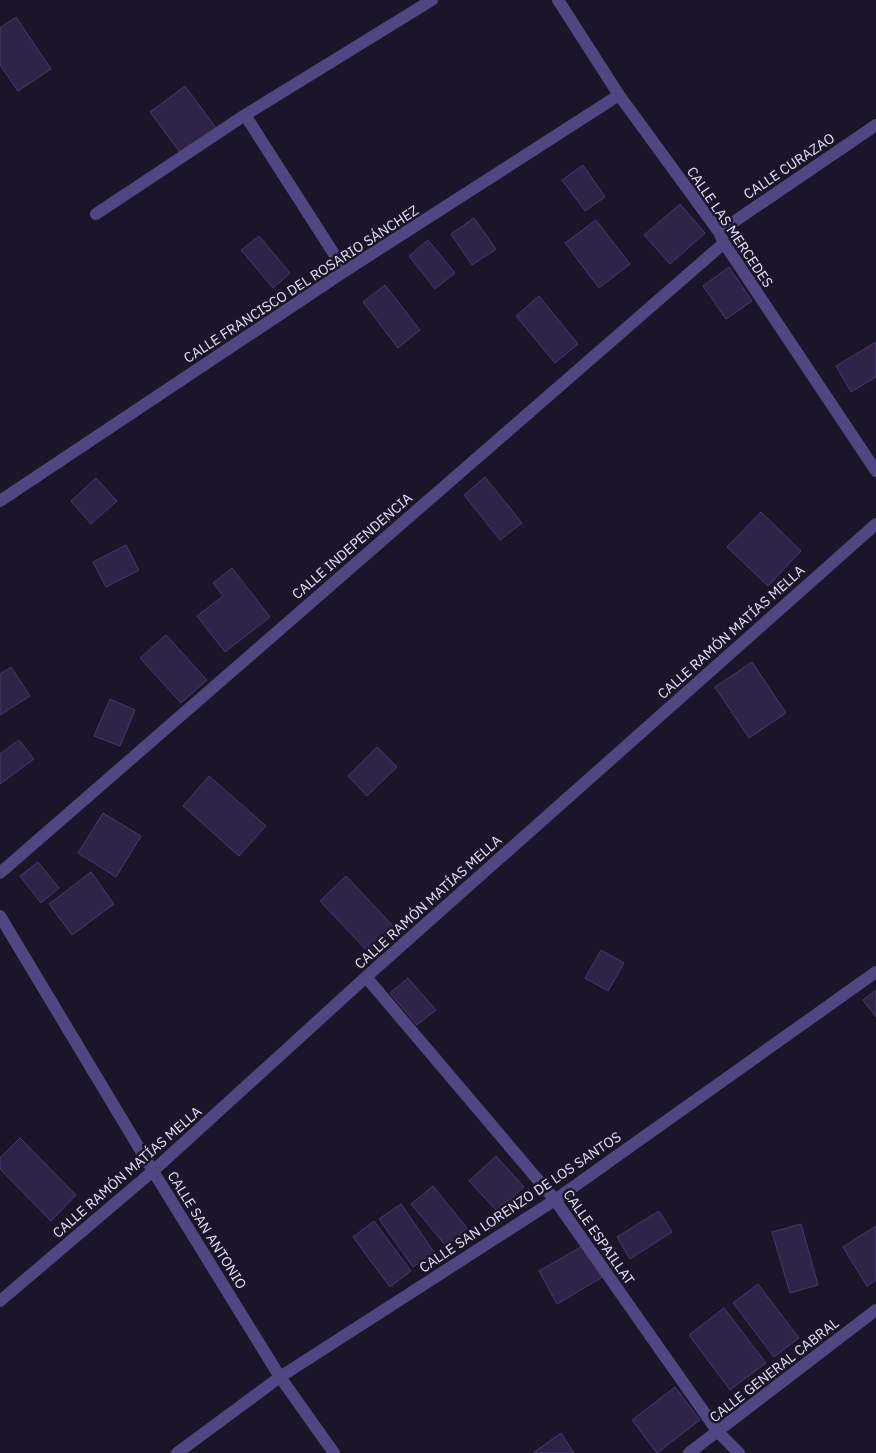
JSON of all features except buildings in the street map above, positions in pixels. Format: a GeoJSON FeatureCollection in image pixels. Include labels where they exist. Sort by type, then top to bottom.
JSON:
{"type":"FeatureCollection","features":[{"type":"Feature","properties":{"kind":"street"},"geometry":{"type":"LineString","coordinates":[[96,214],[245,116],[432,0]]}},
{"type":"Feature","properties":{"kind":"street","name":"CALLE LAS MERCEDES"},"geometry":{"type":"LineString","coordinates":[[558,0],[620,95],[722,238],[876,472]]}},
{"type":"Feature","properties":{"kind":"street","name":"CALLE FRANCISCO DEL ROSARIO SÁNCHEZ"},"geometry":{"type":"LineString","coordinates":[[0,501],[345,271],[620,95]]}},
{"type":"Feature","properties":{"kind":"street"},"geometry":{"type":"LineString","coordinates":[[245,116],[345,271]]}},
{"type":"Feature","properties":{"kind":"street","name":"CALLE CURAZAO"},"geometry":{"type":"LineString","coordinates":[[722,238],[876,125]]}},
{"type":"Feature","properties":{"kind":"street","name":"CALLE INDEPENDENCIA"},"geometry":{"type":"LineString","coordinates":[[0,874],[384,538],[722,238]]}},
{"type":"Feature","properties":{"kind":"street","name":"CALLE RAMÓN MATÍAS MELLA"},"geometry":{"type":"LineString","coordinates":[[0,1301],[153,1171],[366,977],[876,524]]}},
{"type":"Feature","properties":{"kind":"street","name":"CALLE SAN ANTONIO"},"geometry":{"type":"LineString","coordinates":[[0,916],[153,1171],[280,1377],[334,1453]]}},
{"type":"Feature","properties":{"kind":"street","name":"CALLE SAN LORENZO DE LOS SANTOS"},"geometry":{"type":"LineString","coordinates":[[177,1453],[280,1377],[555,1200],[876,972]]}},
{"type":"Feature","properties":{"kind":"street","name":"CALLE ESPAILLAT"},"geometry":{"type":"LineString","coordinates":[[366,977],[555,1200],[718,1432],[739,1453]]}},
{"type":"Feature","properties":{"kind":"street","name":"CALLE GENERAL CABRAL"},"geometry":{"type":"LineString","coordinates":[[689,1453],[876,1310]]}}]}
